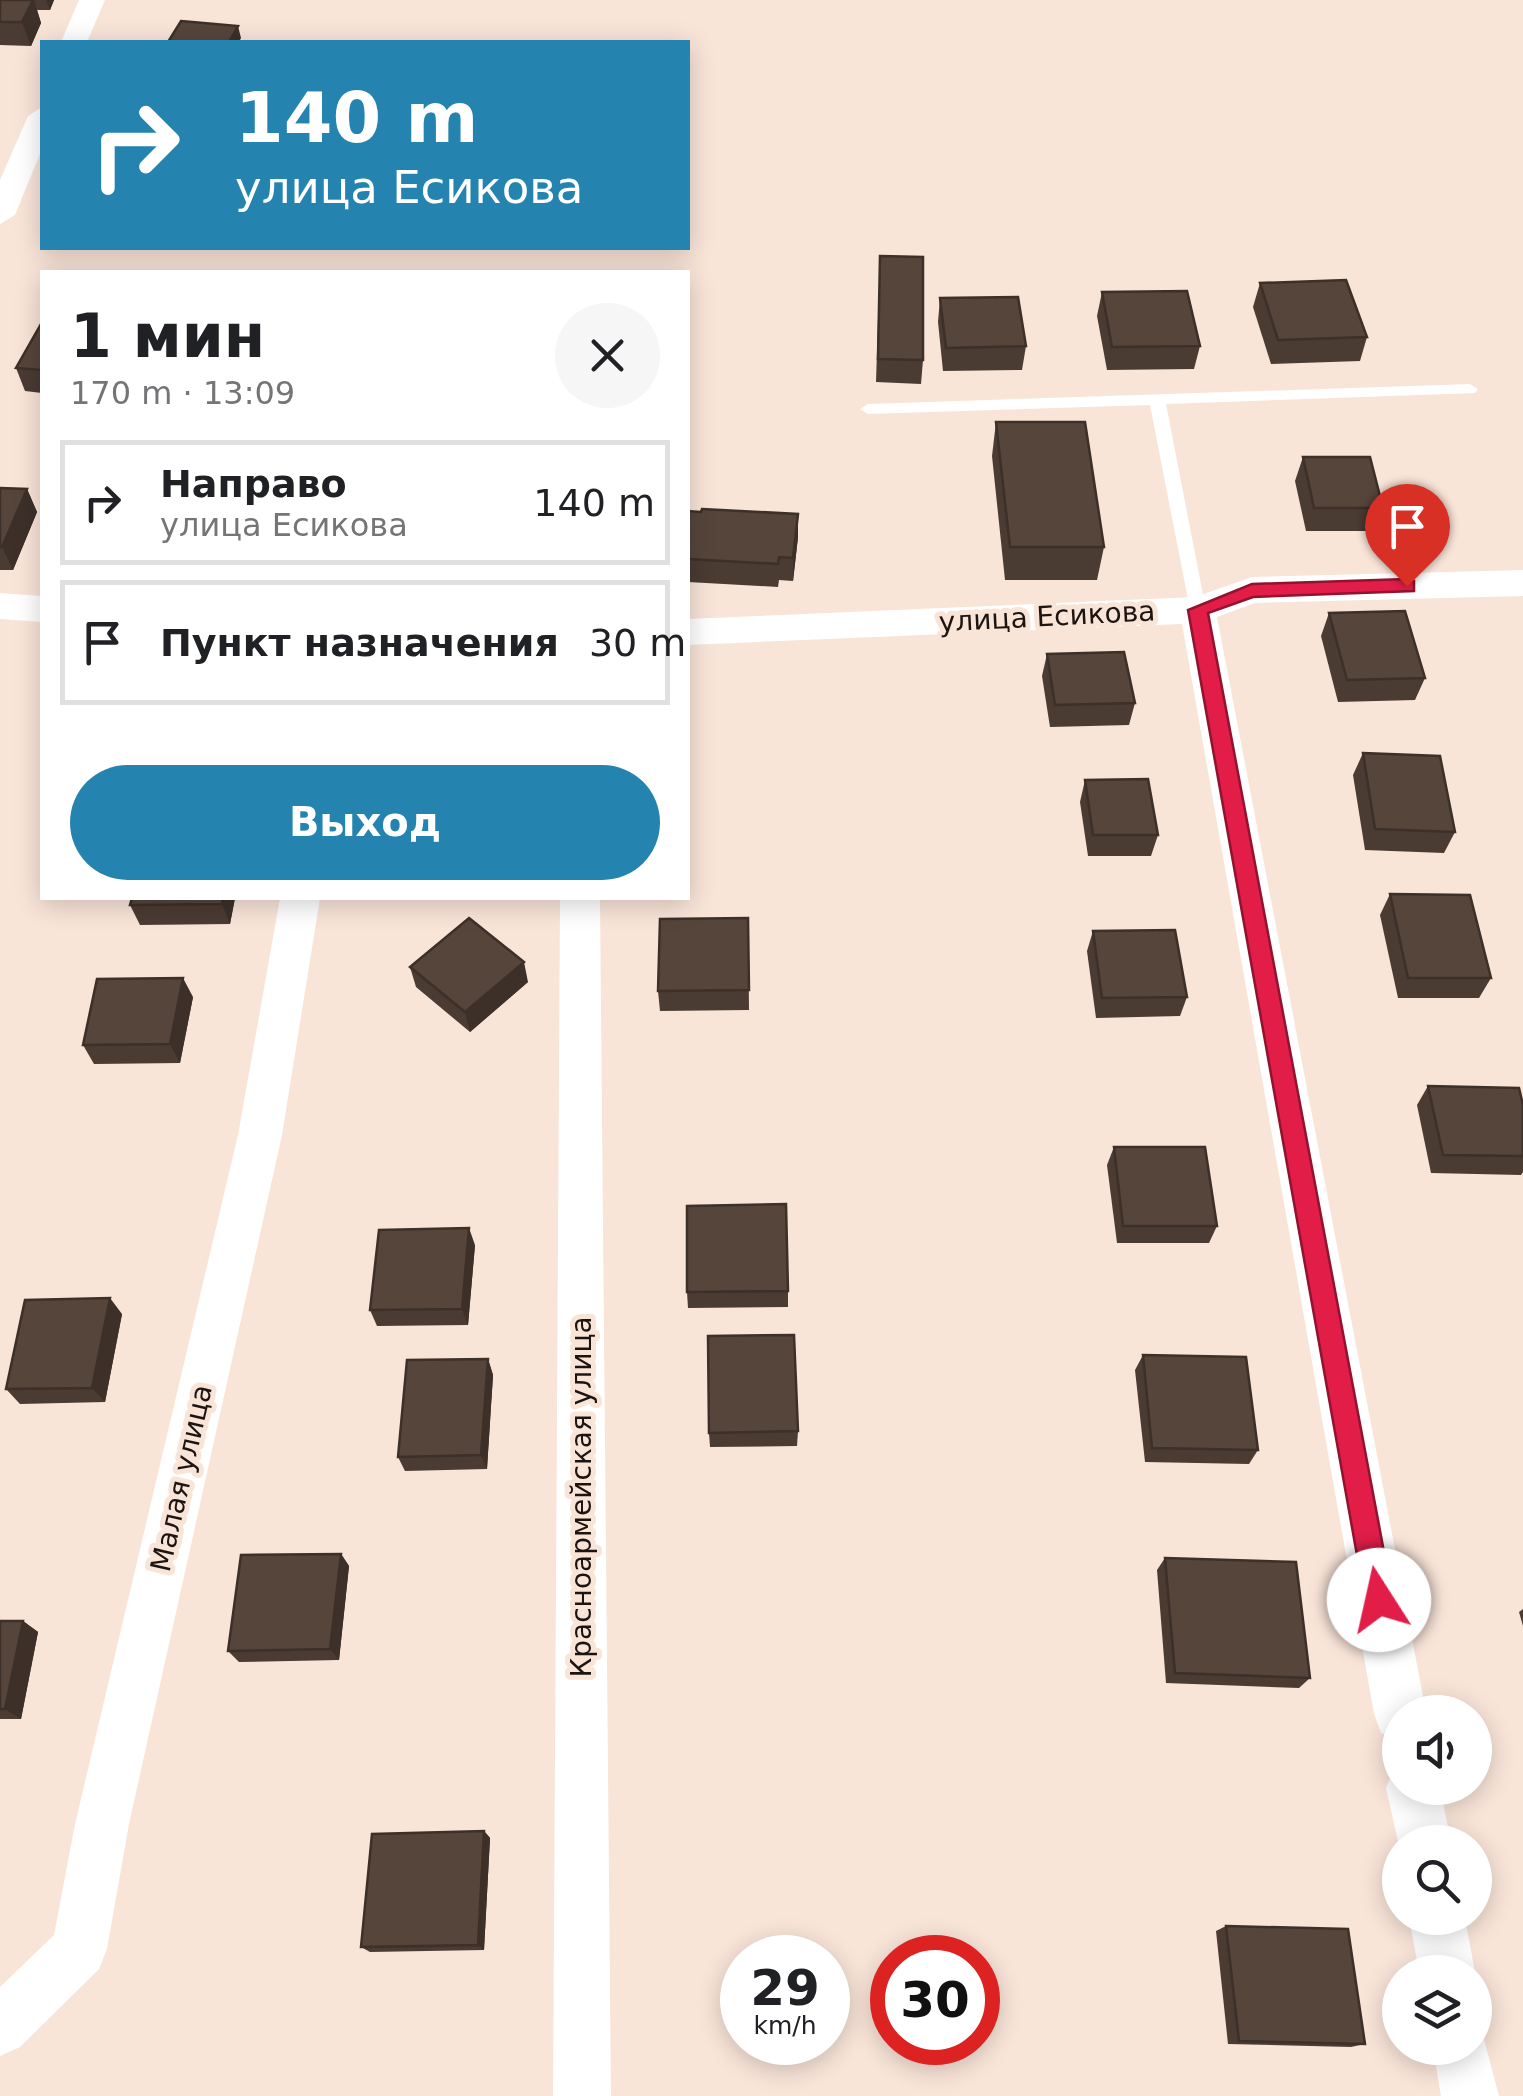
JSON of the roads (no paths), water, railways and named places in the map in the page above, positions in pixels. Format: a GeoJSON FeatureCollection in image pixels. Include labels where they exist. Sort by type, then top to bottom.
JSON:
{"type":"FeatureCollection","features":[{"type":"Feature","properties":{"kind":"street"},"geometry":{"type":"LineString","coordinates":[[75,40],[92,0]]}},
{"type":"Feature","properties":{"kind":"street"},"geometry":{"type":"LineString","coordinates":[[0,215],[40,121]]}},
{"type":"Feature","properties":{"kind":"street","name":"улица Есикова"},"geometry":{"type":"LineString","coordinates":[[690,632],[1198,610],[1252,590],[1523,583]]}},
{"type":"Feature","properties":{"kind":"street"},"geometry":{"type":"LineString","coordinates":[[0,606],[40,610]]}},
{"type":"Feature","properties":{"kind":"street"},"geometry":{"type":"LineString","coordinates":[[1198,610],[1397,1695]]}},
{"type":"Feature","properties":{"kind":"street","name":"Малая улица"},"geometry":{"type":"LineString","coordinates":[[0,2027],[79,1950],[102,1824],[260,1135],[300,900]]}},
{"type":"Feature","properties":{"kind":"street","name":"Красноармейская улица"},"geometry":{"type":"LineString","coordinates":[[580,900],[582,2096]]}},
{"type":"Feature","properties":{"kind":"street"},"geometry":{"type":"LineString","coordinates":[[1464,2065],[1470,2096]]}},
{"type":"Feature","properties":{"kind":"lane"},"geometry":{"type":"LineString","coordinates":[[868,409],[1470,389]]}},
{"type":"Feature","properties":{"kind":"lane"},"geometry":{"type":"LineString","coordinates":[[1156,400],[1198,610]]}}]}
